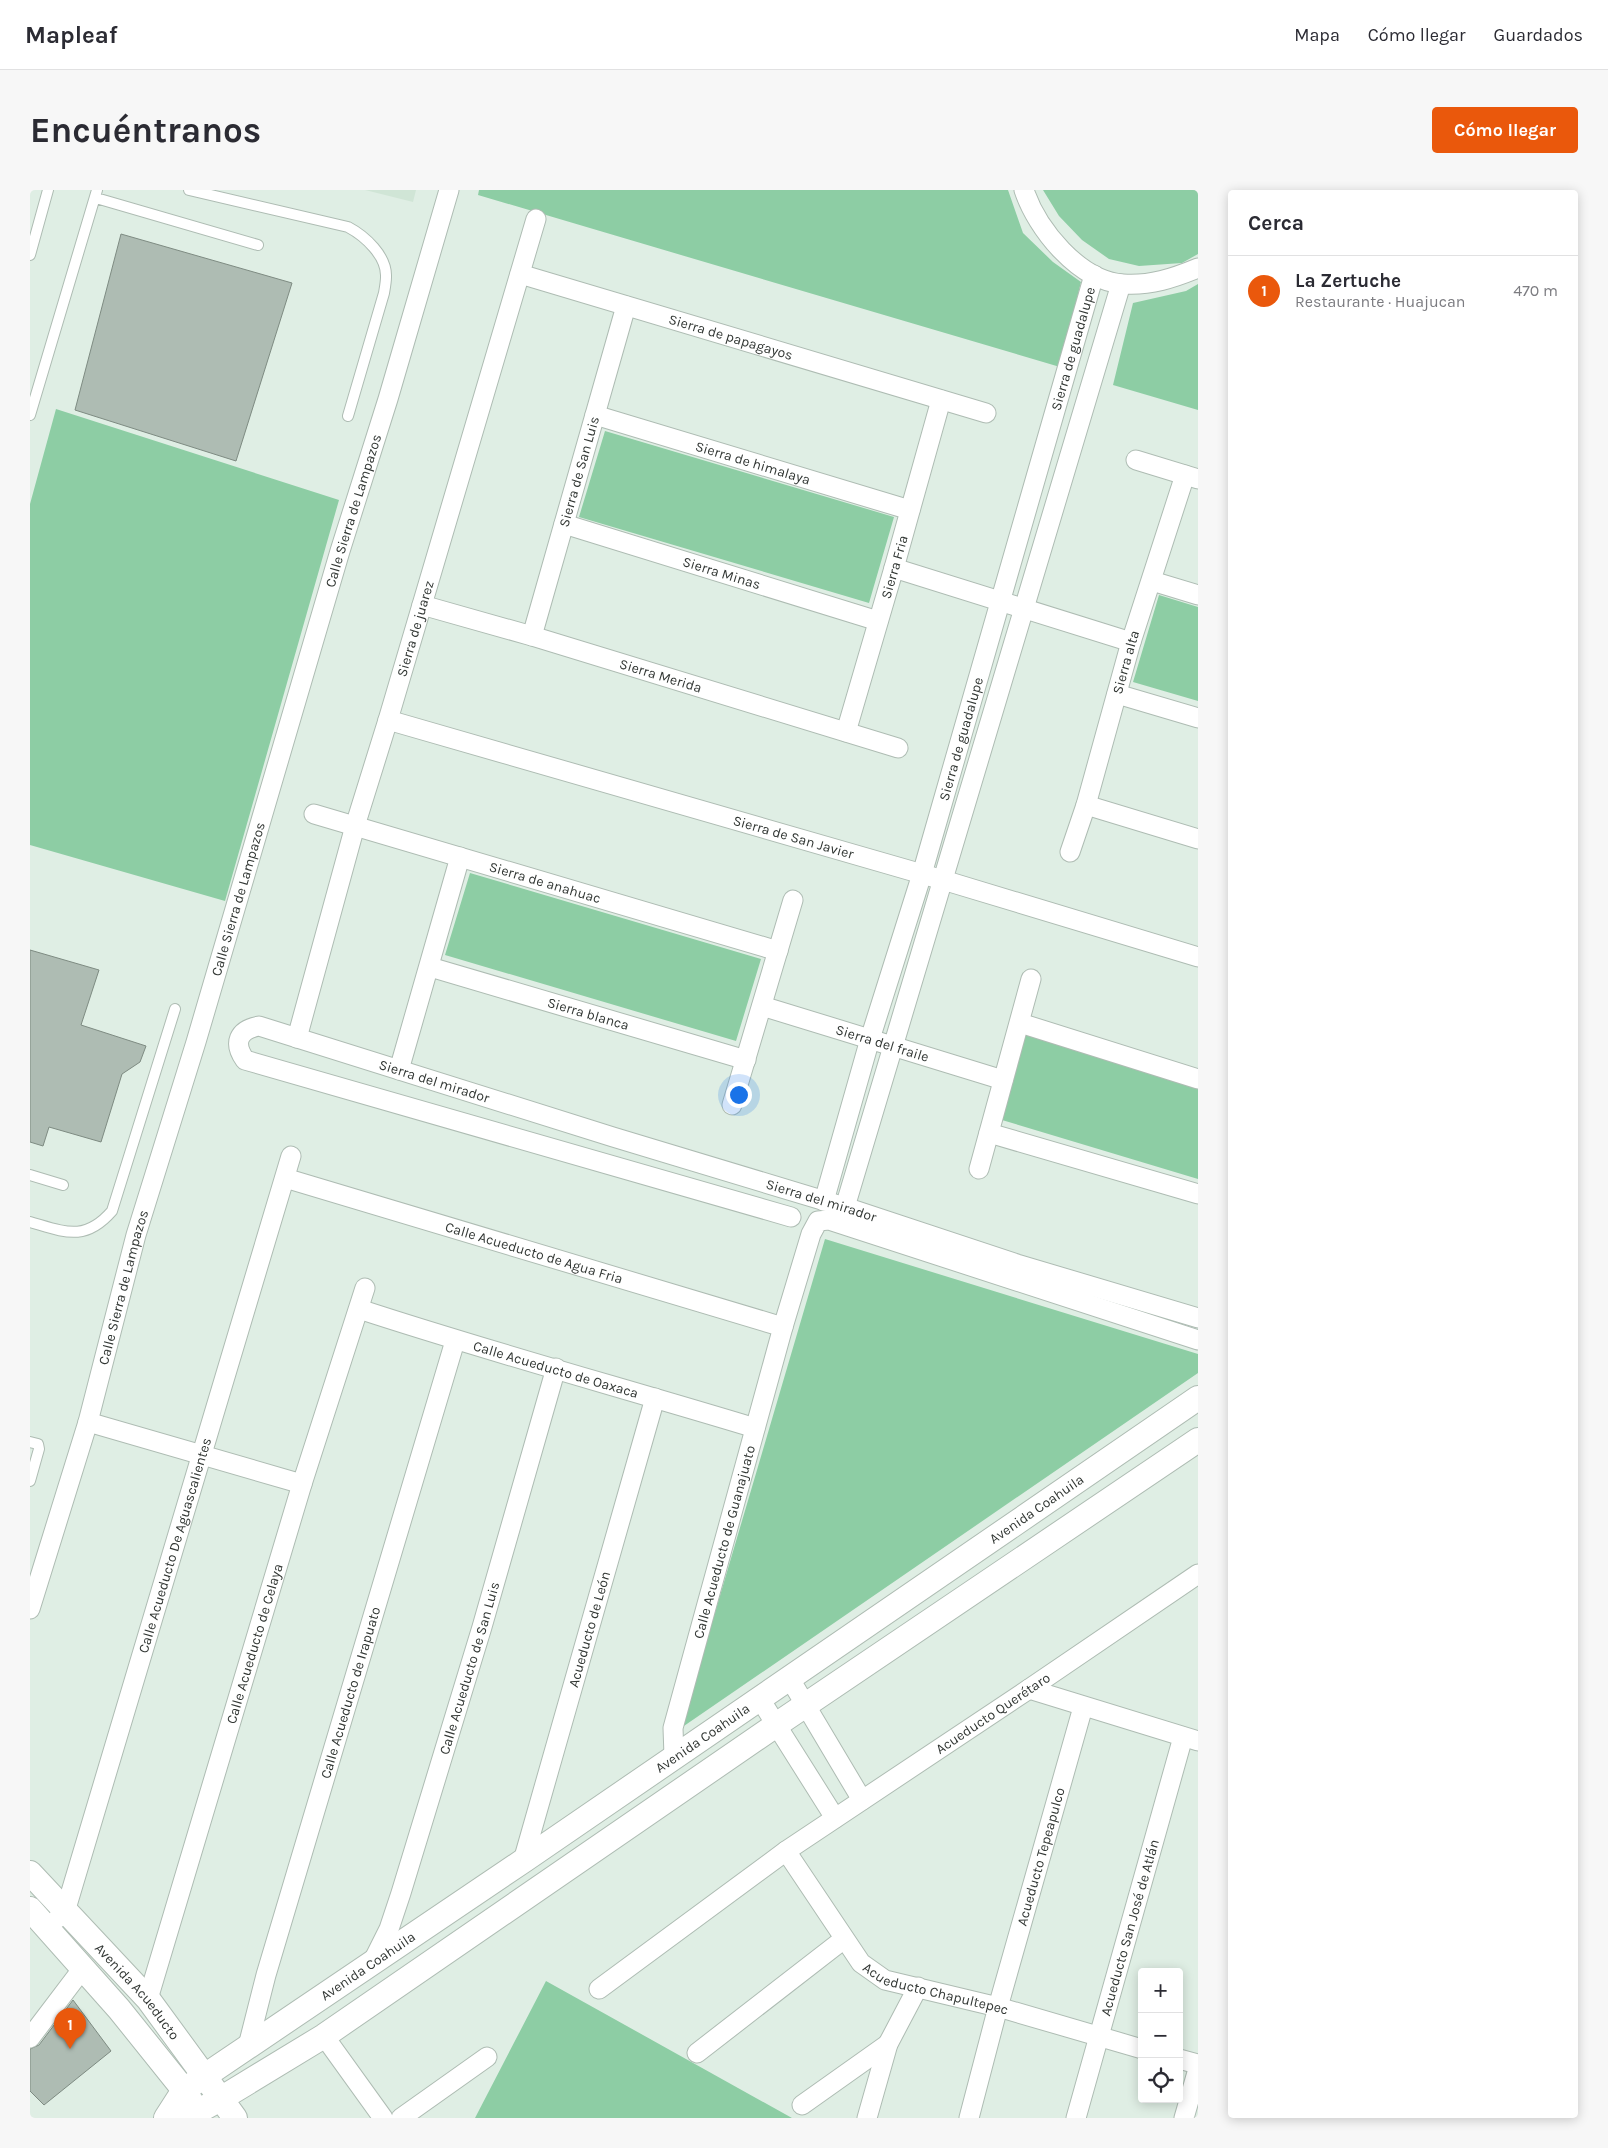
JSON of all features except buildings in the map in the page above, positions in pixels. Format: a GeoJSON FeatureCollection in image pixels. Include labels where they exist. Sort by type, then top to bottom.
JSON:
{"type":"FeatureCollection","features":[{"type":"Feature","properties":{"kind":"street","name":"Calle Sierra de Lampazos"},"geometry":{"type":"LineString","coordinates":[[30,1609],[33,1589],[88,1422],[136,1236],[196,1042],[448,190]]}},
{"type":"Feature","properties":{"kind":"street"},"geometry":{"type":"LineString","coordinates":[[1024,190],[1040,224],[1056,245],[1074,262],[1094,275],[1121,284],[1142,284],[1165,280],[1198,268]]}},
{"type":"Feature","properties":{"kind":"street","name":"Sierra de juarez"},"geometry":{"type":"LineString","coordinates":[[298,1038],[355,826],[536,219]]}},
{"type":"Feature","properties":{"kind":"street","name":"Sierra de papagayos"},"geometry":{"type":"LineString","coordinates":[[520,274],[986,413]]}},
{"type":"Feature","properties":{"kind":"street","name":"Sierra de guadalupe"},"geometry":{"type":"LineString","coordinates":[[824,1201],[870,1039],[922,874],[1094,275]]}},
{"type":"Feature","properties":{"kind":"street","name":"Sierra de guadalupe"},"geometry":{"type":"LineString","coordinates":[[845,1207],[1121,284]]}},
{"type":"Feature","properties":{"kind":"street","name":"Sierra de San Luis"},"geometry":{"type":"LineString","coordinates":[[532,636],[626,306]]}},
{"type":"Feature","properties":{"kind":"street","name":"Sierra Fria"},"geometry":{"type":"LineString","coordinates":[[846,732],[941,400]]}},
{"type":"Feature","properties":{"kind":"street","name":"Sierra de himalaya"},"geometry":{"type":"LineString","coordinates":[[595,416],[910,510]]}},
{"type":"Feature","properties":{"kind":"street"},"geometry":{"type":"LineString","coordinates":[[1136,460],[1192,477]]}},
{"type":"Feature","properties":{"kind":"street","name":"Sierra alta"},"geometry":{"type":"LineString","coordinates":[[1070,852],[1086,806],[1131,642],[1192,477]]}},
{"type":"Feature","properties":{"kind":"street","name":"Sierra Minas"},"geometry":{"type":"LineString","coordinates":[[564,524],[878,621]]}},
{"type":"Feature","properties":{"kind":"street"},"geometry":{"type":"LineString","coordinates":[[894,568],[1131,642]]}},
{"type":"Feature","properties":{"kind":"street"},"geometry":{"type":"LineString","coordinates":[[1152,581],[1198,595]]}},
{"type":"Feature","properties":{"kind":"street","name":"Sierra Merida"},"geometry":{"type":"LineString","coordinates":[[422,605],[532,636],[898,748]]}},
{"type":"Feature","properties":{"kind":"street"},"geometry":{"type":"LineString","coordinates":[[1117,694],[1198,718]]}},
{"type":"Feature","properties":{"kind":"street","name":"Sierra de San Javier"},"geometry":{"type":"LineString","coordinates":[[388,720],[943,880],[1198,957]]}},
{"type":"Feature","properties":{"kind":"street"},"geometry":{"type":"LineString","coordinates":[[1086,806],[1198,839]]}},
{"type":"Feature","properties":{"kind":"street","name":"Sierra de anahuac"},"geometry":{"type":"LineString","coordinates":[[314,814],[778,951]]}},
{"type":"Feature","properties":{"kind":"street"},"geometry":{"type":"LineString","coordinates":[[399,1070],[460,857]]}},
{"type":"Feature","properties":{"kind":"street"},"geometry":{"type":"LineString","coordinates":[[732,1105],[793,900]]}},
{"type":"Feature","properties":{"kind":"street","name":"Sierra blanca"},"geometry":{"type":"LineString","coordinates":[[430,967],[746,1060]]}},
{"type":"Feature","properties":{"kind":"street"},"geometry":{"type":"LineString","coordinates":[[979,1169],[1032,979]]}},
{"type":"Feature","properties":{"kind":"street","name":"Sierra del fraile"},"geometry":{"type":"LineString","coordinates":[[762,1006],[1004,1080]]}},
{"type":"Feature","properties":{"kind":"street"},"geometry":{"type":"LineString","coordinates":[[1020,1024],[1198,1079]]}},
{"type":"Feature","properties":{"kind":"street","name":"Sierra del mirador"},"geometry":{"type":"LineString","coordinates":[[791,1217],[245,1060],[239,1051],[238,1043],[241,1033],[249,1028],[259,1026],[613,1138],[845,1207],[1017,1264],[1198,1318]]}},
{"type":"Feature","properties":{"kind":"street"},"geometry":{"type":"LineString","coordinates":[[989,1133],[1198,1194]]}},
{"type":"Feature","properties":{"kind":"street"},"geometry":{"type":"LineString","coordinates":[[604,1162],[613,1138]]}},
{"type":"Feature","properties":{"kind":"street","name":"Calle Acueducto De Aguascalientes"},"geometry":{"type":"LineString","coordinates":[[65,1912],[291,1156]]}},
{"type":"Feature","properties":{"kind":"street","name":"Calle Acueducto de Agua Fria"},"geometry":{"type":"LineString","coordinates":[[285,1178],[783,1327]]}},
{"type":"Feature","properties":{"kind":"street","name":"Sierra del mirador"},"geometry":{"type":"LineString","coordinates":[[818,1221],[829,1220],[1198,1340]]}},
{"type":"Feature","properties":{"kind":"street","name":"Calle Acueducto de Guanajuato"},"geometry":{"type":"LineString","coordinates":[[674,1756],[673,1728],[783,1327],[811,1234],[818,1221]]}},
{"type":"Feature","properties":{"kind":"street","name":"Calle Acueducto de Celaya"},"geometry":{"type":"LineString","coordinates":[[148,1999],[302,1484],[365,1288]]}},
{"type":"Feature","properties":{"kind":"street","name":"Calle Acueducto de Oaxaca"},"geometry":{"type":"LineString","coordinates":[[359,1309],[455,1341],[556,1368],[755,1428]]}},
{"type":"Feature","properties":{"kind":"street","name":"Calle Acueducto de Irapuato"},"geometry":{"type":"LineString","coordinates":[[248,2046],[268,1966],[455,1341]]}},
{"type":"Feature","properties":{"kind":"street","name":"Calle Acueducto de San Luis"},"geometry":{"type":"LineString","coordinates":[[372,1963],[388,1929],[404,1884],[482,1626],[556,1368]]}},
{"type":"Feature","properties":{"kind":"street","name":"Acueducto de León"},"geometry":{"type":"LineString","coordinates":[[523,1861],[655,1398]]}},
{"type":"Feature","properties":{"kind":"street","name":"Avenida Coahuila"},"geometry":{"type":"LineString","coordinates":[[184,2090],[790,1679],[1198,1398]]}},
{"type":"Feature","properties":{"kind":"street"},"geometry":{"type":"LineString","coordinates":[[88,1422],[302,1484]]}},
{"type":"Feature","properties":{"kind":"street"},"geometry":{"type":"LineString","coordinates":[[174,2118],[198,2115],[222,2098],[324,2036],[776,1724],[1198,1440]]}},
{"type":"Feature","properties":{"kind":"street","name":"Acueducto Querétaro"},"geometry":{"type":"LineString","coordinates":[[599,1989],[786,1851],[1030,1690],[1198,1574]]}},
{"type":"Feature","properties":{"kind":"street"},"geometry":{"type":"LineString","coordinates":[[790,1679],[862,1800]]}},
{"type":"Feature","properties":{"kind":"street"},"geometry":{"type":"LineString","coordinates":[[1030,1690],[1190,1739]]}},
{"type":"Feature","properties":{"kind":"street"},"geometry":{"type":"LineString","coordinates":[[760,1699],[835,1818]]}},
{"type":"Feature","properties":{"kind":"street","name":"Acueducto Tepeapulco"},"geometry":{"type":"LineString","coordinates":[[969,2118],[1082,1707]]}},
{"type":"Feature","properties":{"kind":"street","name":"Acueducto San José de Atlán"},"geometry":{"type":"LineString","coordinates":[[1076,2118],[1098,2037],[1190,1739]]}},
{"type":"Feature","properties":{"kind":"street","name":"Acueducto Chapultepec"},"geometry":{"type":"LineString","coordinates":[[786,1851],[861,1963],[885,1980],[998,2007],[1138,2048]]}},
{"type":"Feature","properties":{"kind":"street","name":"Avenida Acueducto"},"geometry":{"type":"LineString","coordinates":[[30,1873],[148,1999],[235,2118]]}},
{"type":"Feature","properties":{"kind":"street","name":"Avenida Acueducto"},"geometry":{"type":"LineString","coordinates":[[30,1909],[119,2008],[184,2090],[198,2115]]}},
{"type":"Feature","properties":{"kind":"street"},"geometry":{"type":"LineString","coordinates":[[47,1928],[65,1912]]}},
{"type":"Feature","properties":{"kind":"street"},"geometry":{"type":"LineString","coordinates":[[697,2053],[844,1939]]}},
{"type":"Feature","properties":{"kind":"street"},"geometry":{"type":"LineString","coordinates":[[30,2038],[83,1968]]}},
{"type":"Feature","properties":{"kind":"street"},"geometry":{"type":"LineString","coordinates":[[867,2118],[888,2044],[918,1987]]}},
{"type":"Feature","properties":{"kind":"street"},"geometry":{"type":"LineString","coordinates":[[324,2036],[383,2118]]}},
{"type":"Feature","properties":{"kind":"street"},"geometry":{"type":"LineString","coordinates":[[802,2104],[888,2044]]}},
{"type":"Feature","properties":{"kind":"street"},"geometry":{"type":"LineString","coordinates":[[401,2118],[487,2057]]}},
{"type":"Feature","properties":{"kind":"street"},"geometry":{"type":"LineString","coordinates":[[1183,2060],[1198,2064]]}},
{"type":"Feature","properties":{"kind":"street"},"geometry":{"type":"LineString","coordinates":[[1184,2118],[1198,2069]]}},
{"type":"Feature","properties":{"kind":"street"},"geometry":{"type":"LineString","coordinates":[[166,2118],[184,2090]]}},
{"type":"Feature","properties":{"kind":"lane"},"geometry":{"type":"LineString","coordinates":[[30,255],[48,190]]}},
{"type":"Feature","properties":{"kind":"lane"},"geometry":{"type":"LineString","coordinates":[[189,190],[348,227],[368,241],[373,247],[384,265],[386,275],[384,293],[348,416]]}},
{"type":"Feature","properties":{"kind":"lane"},"geometry":{"type":"LineString","coordinates":[[30,415],[97,194],[258,245]]}},
{"type":"Feature","properties":{"kind":"lane"},"geometry":{"type":"LineString","coordinates":[[30,1222],[69,1233],[82,1232],[93,1228],[112,1211],[175,1009]]}},
{"type":"Feature","properties":{"kind":"lane"},"geometry":{"type":"LineString","coordinates":[[30,1175],[63,1185]]}},
{"type":"Feature","properties":{"kind":"lane"},"geometry":{"type":"LineString","coordinates":[[30,1442],[38,1444],[39,1451],[30,1481]]}},
{"type":"Feature","properties":{"kind":"shaded area"},"geometry":{"type":"Polygon","coordinates":[[[365,190],[416,190],[413,202],[365,190]]]}},
{"type":"Feature","properties":{"kind":"green space"},"geometry":{"type":"Polygon","coordinates":[[[479,190],[1008,190],[1023,233],[1053,262],[1081,282],[1060,367],[478,195],[479,190]]]}},
{"type":"Feature","properties":{"kind":"green space"},"geometry":{"type":"Polygon","coordinates":[[[1043,190],[1198,190],[1198,254],[1182,263],[1139,266],[1109,259],[1082,240],[1059,216],[1043,190]]]}},
{"type":"Feature","properties":{"kind":"green space"},"geometry":{"type":"Polygon","coordinates":[[[1198,284],[1198,410],[1113,385],[1133,303],[1186,291],[1198,284]]]}},
{"type":"Feature","properties":{"kind":"green space"},"geometry":{"type":"Polygon","coordinates":[[[56,409],[339,500],[225,901],[30,845],[30,504],[56,409]]]}},
{"type":"Feature","properties":{"kind":"green space"},"geometry":{"type":"Polygon","coordinates":[[[605,431],[894,517],[869,603],[579,517],[605,431]]]}},
{"type":"Feature","properties":{"kind":"green space"},"geometry":{"type":"Polygon","coordinates":[[[1159,595],[1198,607],[1198,701],[1133,682],[1159,595]]]}},
{"type":"Feature","properties":{"kind":"green space"},"geometry":{"type":"Polygon","coordinates":[[[470,873],[761,959],[736,1041],[445,955],[470,873]]]}},
{"type":"Feature","properties":{"kind":"green space"},"geometry":{"type":"Polygon","coordinates":[[[1026,1032],[1198,1086],[1198,1179],[1002,1120],[1026,1032]]]}},
{"type":"Feature","properties":{"kind":"green space"},"geometry":{"type":"Polygon","coordinates":[[[825,1239],[1198,1354],[1198,1373],[681,1728],[825,1239]]]}},
{"type":"Feature","properties":{"kind":"green space"},"geometry":{"type":"Polygon","coordinates":[[[546,1981],[792,2118],[475,2118],[546,1981]]]}},
{"type":"Feature","properties":{"kind":"place","name":"La Zertuche"},"geometry":{"type":"Point","coordinates":[70,2049]}}]}
